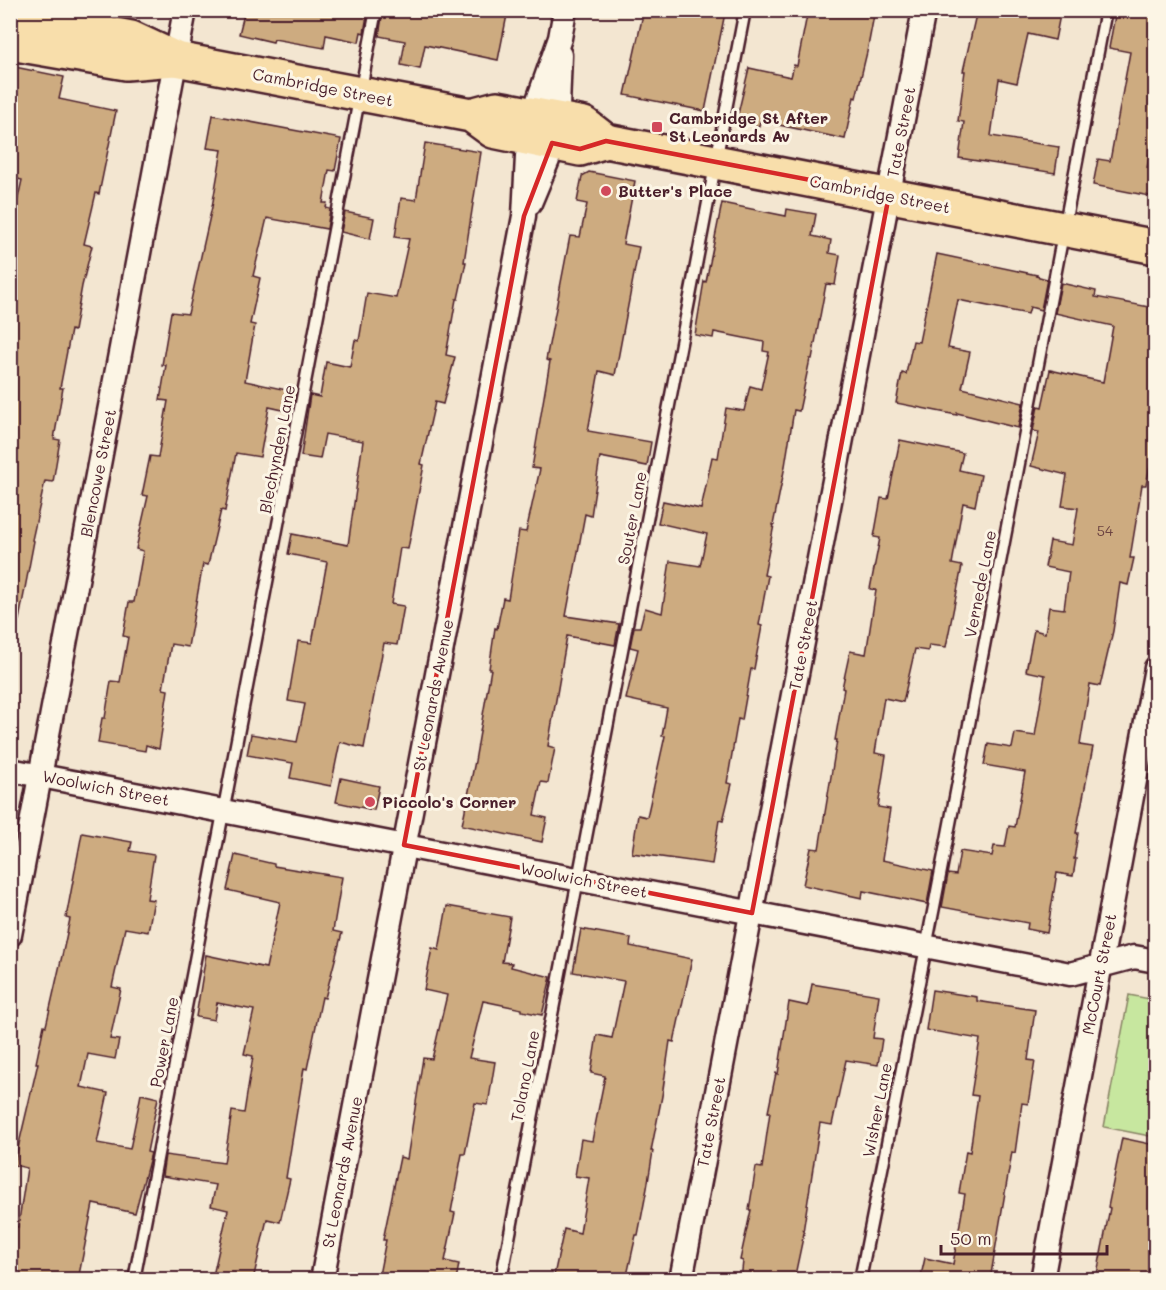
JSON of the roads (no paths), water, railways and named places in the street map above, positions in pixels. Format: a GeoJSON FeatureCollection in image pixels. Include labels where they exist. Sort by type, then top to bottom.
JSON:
{"type":"FeatureCollection","features":[{"type":"Feature","properties":{"kind":"main road","name":"Cambridge Street"},"geometry":{"type":"LineString","coordinates":[[10,15],[131,38],[176,59],[471,115],[493,131],[543,129],[580,149],[606,141],[1155,246]]}},
{"type":"Feature","properties":{"kind":"main road","name":"Cambridge Street"},"geometry":{"type":"LineString","coordinates":[[10,43],[126,63],[176,59]]}},
{"type":"Feature","properties":{"kind":"street","name":"Blencowe Street"},"geometry":{"type":"LineString","coordinates":[[10,935],[185,10]]}},
{"type":"Feature","properties":{"kind":"street","name":"St Leonards Avenue"},"geometry":{"type":"LineString","coordinates":[[321,1280],[524,216],[548,160],[543,129],[542,86],[560,38],[565,10]]}},
{"type":"Feature","properties":{"kind":"street","name":"Tate Street"},"geometry":{"type":"LineString","coordinates":[[681,1280],[924,10]]}},
{"type":"Feature","properties":{"kind":"street","name":"McCourt Street"},"geometry":{"type":"LineString","coordinates":[[1042,1280],[1155,668]]}},
{"type":"Feature","properties":{"kind":"street","name":"Woolwich Street"},"geometry":{"type":"LineString","coordinates":[[10,770],[1070,974],[1134,957],[1155,961]]}},
{"type":"Feature","properties":{"kind":"lane","name":"Blechynden Lane"},"geometry":{"type":"LineString","coordinates":[[223,811],[376,10]]}},
{"type":"Feature","properties":{"kind":"lane","name":"Souter Lane"},"geometry":{"type":"LineString","coordinates":[[578,879],[745,10]]}},
{"type":"Feature","properties":{"kind":"lane","name":"Vernede Lane"},"geometry":{"type":"LineString","coordinates":[[926,946],[1106,10]]}},
{"type":"Feature","properties":{"kind":"lane","name":"Power Lane"},"geometry":{"type":"LineString","coordinates":[[134,1280],[223,811]]}},
{"type":"Feature","properties":{"kind":"lane","name":"Tolano Lane"},"geometry":{"type":"LineString","coordinates":[[501,1280],[578,879]]}},
{"type":"Feature","properties":{"kind":"lane","name":"Wisher Lane"},"geometry":{"type":"LineString","coordinates":[[860,1280],[926,946]]}},
{"type":"Feature","properties":{"kind":"place","name":"Cambridge St After St Leonards Av"},"geometry":{"type":"Point","coordinates":[657,127]}},
{"type":"Feature","properties":{"kind":"place","name":"Butter's Place"},"geometry":{"type":"Point","coordinates":[606,191]}},
{"type":"Feature","properties":{"kind":"place","name":"Piccolo's Corner"},"geometry":{"type":"Point","coordinates":[370,802]}}]}
